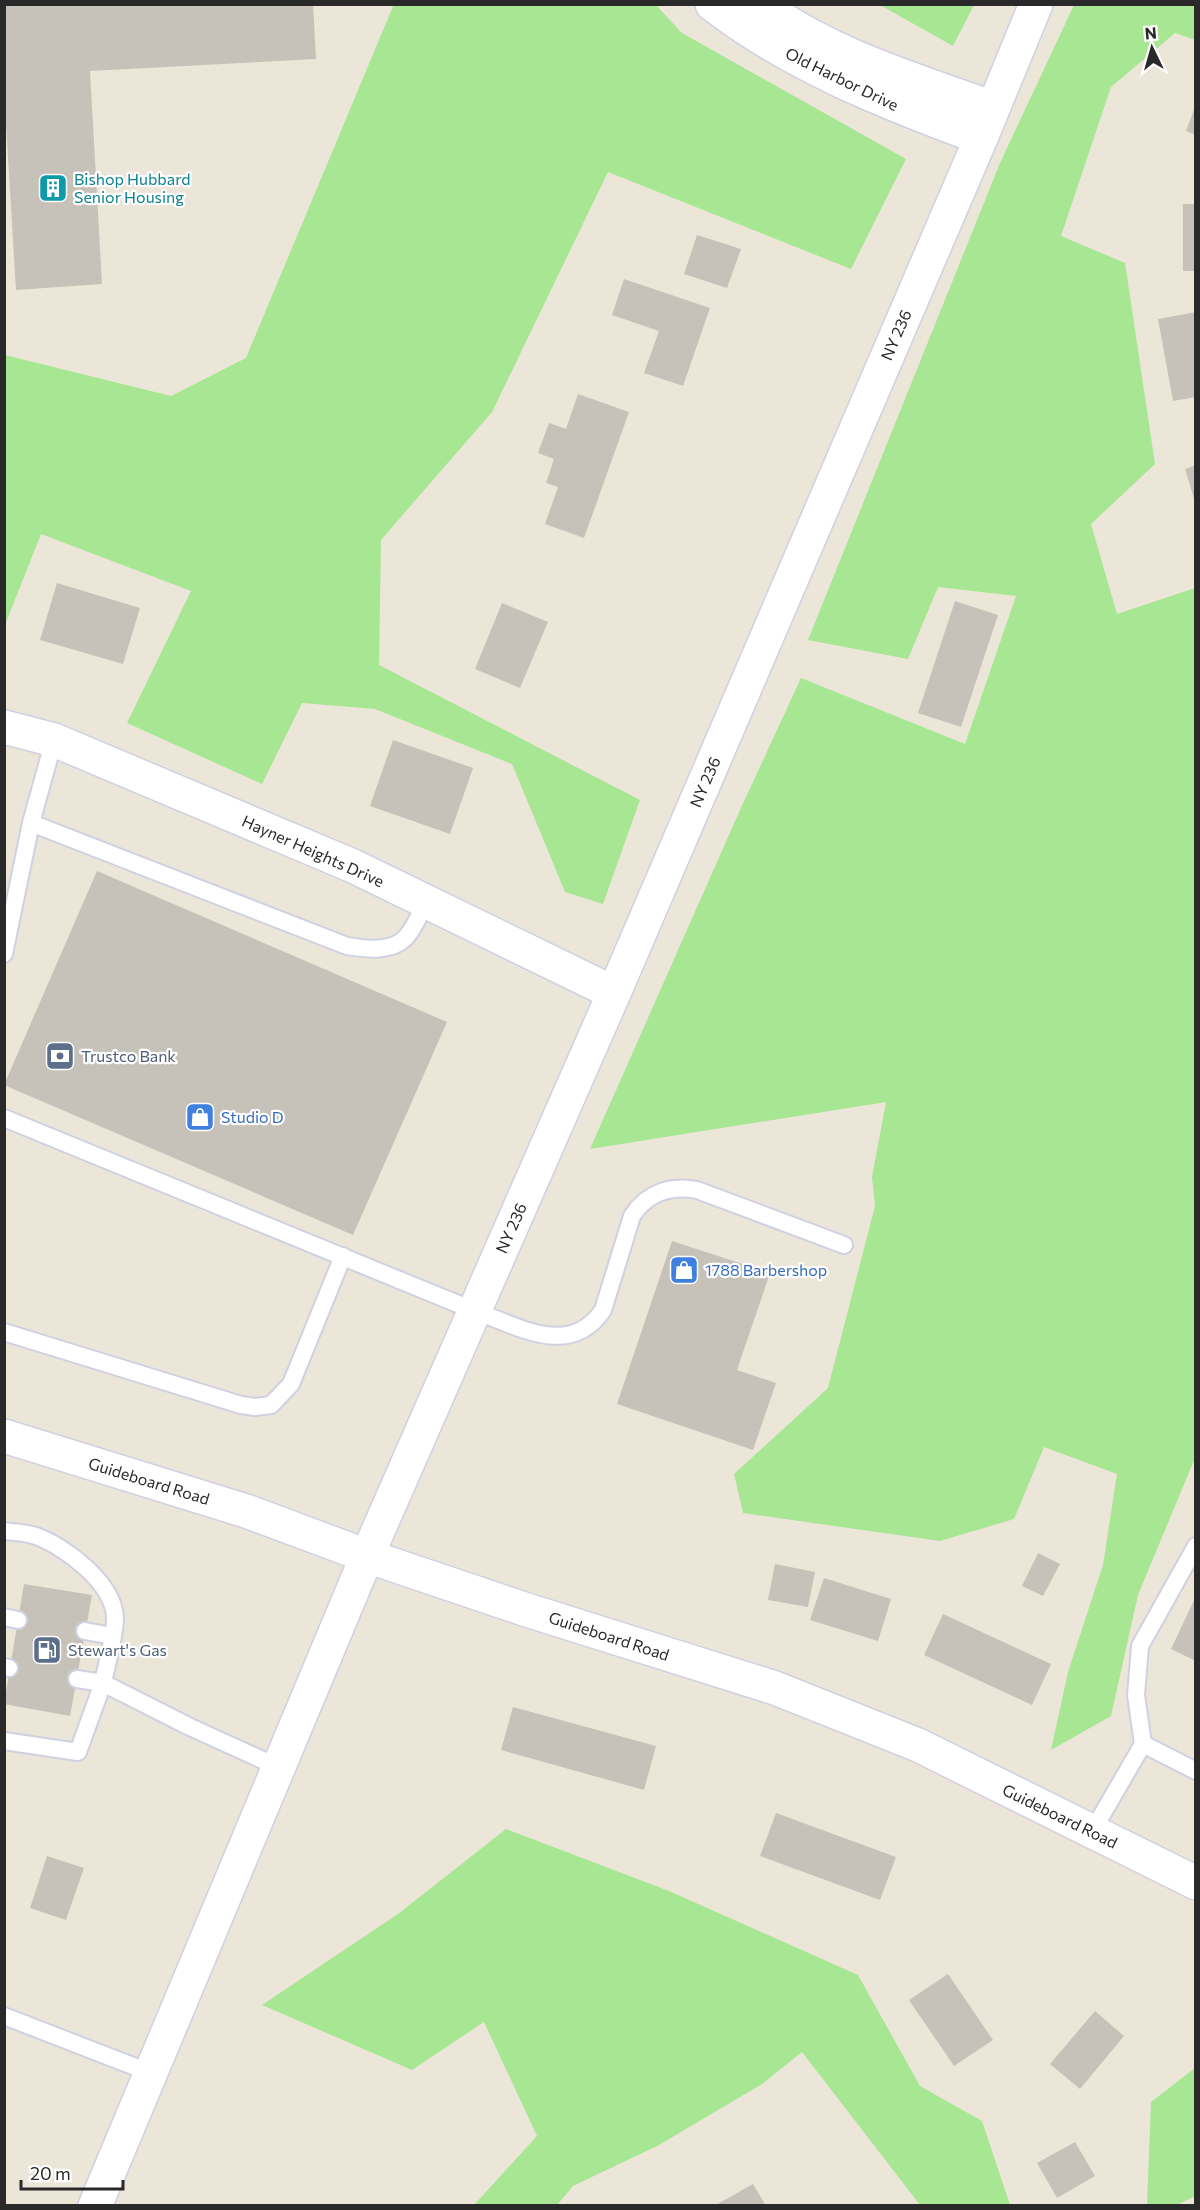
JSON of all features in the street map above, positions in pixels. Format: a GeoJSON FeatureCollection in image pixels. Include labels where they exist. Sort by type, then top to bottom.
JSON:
{"type":"FeatureCollection","features":[{"type":"Feature","properties":{"kind":"street","name":"Old Harbor Drive"},"geometry":{"type":"LineString","coordinates":[[712,4],[733,20],[817,70],[907,110],[981,138]]}},
{"type":"Feature","properties":{"kind":"street","name":"Old Harbor Drive"},"geometry":{"type":"LineString","coordinates":[[760,4],[783,21],[842,52],[993,108]]}},
{"type":"Feature","properties":{"kind":"street","name":"NY 236"},"geometry":{"type":"LineString","coordinates":[[95,2205],[367,1556],[614,993],[981,138],[1036,4]]}},
{"type":"Feature","properties":{"kind":"street","name":"Hayner Heights Drive"},"geometry":{"type":"LineString","coordinates":[[4,727],[54,740],[353,866],[614,993]]}},
{"type":"Feature","properties":{"kind":"street","name":"Guideboard Road"},"geometry":{"type":"LineString","coordinates":[[4,1436],[246,1511],[367,1556],[527,1610],[775,1688],[918,1745],[1196,1883]]}},
{"type":"Feature","properties":{"kind":"lane"},"geometry":{"type":"LineString","coordinates":[[4,954],[31,823],[54,740]]}},
{"type":"Feature","properties":{"kind":"lane"},"geometry":{"type":"LineString","coordinates":[[31,823],[347,946],[370,950],[392,946],[406,938],[426,902]]}},
{"type":"Feature","properties":{"kind":"lane"},"geometry":{"type":"LineString","coordinates":[[5,1120],[475,1311],[547,1336],[567,1337],[595,1323],[603,1310],[632,1216],[639,1205],[655,1193],[683,1188],[697,1190],[844,1245]]}},
{"type":"Feature","properties":{"kind":"lane"},"geometry":{"type":"LineString","coordinates":[[4,1332],[241,1405],[255,1407],[271,1405],[291,1384],[343,1256]]}},
{"type":"Feature","properties":{"kind":"lane"},"geometry":{"type":"LineString","coordinates":[[4,1531],[34,1535],[62,1548],[91,1573],[108,1592],[115,1618],[103,1683],[78,1752],[4,1741]]}},
{"type":"Feature","properties":{"kind":"lane"},"geometry":{"type":"LineString","coordinates":[[1092,1832],[1143,1744],[1136,1695],[1140,1646],[1196,1546]]}},
{"type":"Feature","properties":{"kind":"lane"},"geometry":{"type":"LineString","coordinates":[[86,1631],[112,1636]]}},
{"type":"Feature","properties":{"kind":"lane"},"geometry":{"type":"LineString","coordinates":[[77,1679],[103,1683],[190,1727],[278,1767]]}},
{"type":"Feature","properties":{"kind":"lane"},"geometry":{"type":"LineString","coordinates":[[1143,1744],[1196,1771]]}},
{"type":"Feature","properties":{"kind":"lane"},"geometry":{"type":"LineString","coordinates":[[4,2016],[151,2073]]}},
{"type":"Feature","properties":{"kind":"green space"},"geometry":{"type":"Polygon","coordinates":[[[394,4],[656,5],[682,33],[906,159],[851,269],[608,172],[492,412],[381,540],[379,665],[640,800],[603,904],[565,892],[512,764],[375,709],[302,703],[262,784],[127,723],[191,591],[41,534],[5,625],[5,355],[171,396],[246,358],[394,4]]]}},
{"type":"Feature","properties":{"kind":"green space"},"geometry":{"type":"Polygon","coordinates":[[[880,5],[974,5],[953,46],[880,5]]]}},
{"type":"Feature","properties":{"kind":"green space"},"geometry":{"type":"Polygon","coordinates":[[[1074,5],[1195,5],[1195,40],[1175,33],[1111,87],[1061,236],[1125,263],[1155,464],[1091,524],[1117,614],[1195,588],[1195,1458],[1138,1595],[1111,1716],[1051,1750],[1068,1672],[1103,1565],[1117,1474],[1044,1447],[1014,1519],[940,1541],[743,1513],[734,1474],[828,1388],[875,1206],[872,1177],[886,1102],[590,1149],[801,678],[965,744],[1016,596],[938,587],[908,659],[808,640],[1000,163],[1074,5]]]}},
{"type":"Feature","properties":{"kind":"green space"},"geometry":{"type":"Polygon","coordinates":[[[506,1829],[669,1891],[858,1975],[920,2086],[982,2121],[1010,2205],[920,2205],[802,2052],[762,2084],[659,2145],[573,2186],[557,2205],[474,2205],[537,2136],[484,2022],[412,2070],[262,2005],[398,1914],[506,1829]]]}},
{"type":"Feature","properties":{"kind":"green space"},"geometry":{"type":"Polygon","coordinates":[[[1195,2068],[1195,2196],[1177,2205],[1147,2205],[1151,2102],[1195,2068]]]}},
{"type":"Feature","properties":{"kind":"building","name":"Bishop Hubbard Senior Housing"},"geometry":{"type":"Polygon","coordinates":[[[4,4],[313,4],[316,59],[90,71],[102,284],[16,290],[4,92],[4,4]]]}},
{"type":"Feature","properties":{"kind":"building"},"geometry":{"type":"Polygon","coordinates":[[[1196,107],[1196,135],[1186,131],[1196,107]]]}},
{"type":"Feature","properties":{"kind":"building"},"geometry":{"type":"Polygon","coordinates":[[[1183,204],[1196,204],[1196,271],[1183,271],[1183,204]]]}},
{"type":"Feature","properties":{"kind":"building"},"geometry":{"type":"Polygon","coordinates":[[[697,235],[741,249],[727,288],[684,274],[697,235]]]}},
{"type":"Feature","properties":{"kind":"building"},"geometry":{"type":"Polygon","coordinates":[[[624,279],[710,308],[683,386],[644,373],[659,331],[612,315],[624,279]]]}},
{"type":"Feature","properties":{"kind":"building"},"geometry":{"type":"Polygon","coordinates":[[[1196,312],[1196,397],[1173,401],[1158,319],[1196,312]]]}},
{"type":"Feature","properties":{"kind":"building"},"geometry":{"type":"Polygon","coordinates":[[[578,394],[629,412],[584,538],[545,524],[558,487],[546,483],[554,459],[538,453],[549,423],[566,429],[578,394]]]}},
{"type":"Feature","properties":{"kind":"building"},"geometry":{"type":"Polygon","coordinates":[[[1196,465],[1196,502],[1195,502],[1185,469],[1196,465]]]}},
{"type":"Feature","properties":{"kind":"building"},"geometry":{"type":"Polygon","coordinates":[[[57,583],[140,608],[123,664],[40,640],[57,583]]]}},
{"type":"Feature","properties":{"kind":"building"},"geometry":{"type":"Polygon","coordinates":[[[955,601],[998,615],[961,727],[918,713],[955,601]]]}},
{"type":"Feature","properties":{"kind":"building"},"geometry":{"type":"Polygon","coordinates":[[[502,603],[548,622],[520,688],[475,669],[502,603]]]}},
{"type":"Feature","properties":{"kind":"building"},"geometry":{"type":"Polygon","coordinates":[[[393,740],[473,768],[450,834],[370,806],[393,740]]]}},
{"type":"Feature","properties":{"kind":"building"},"geometry":{"type":"Polygon","coordinates":[[[97,871],[447,1022],[353,1235],[4,1085],[97,871]]]}},
{"type":"Feature","properties":{"kind":"building"},"geometry":{"type":"Polygon","coordinates":[[[672,1241],[770,1273],[737,1370],[776,1383],[753,1450],[617,1404],[672,1241]]]}},
{"type":"Feature","properties":{"kind":"building"},"geometry":{"type":"Polygon","coordinates":[[[1038,1553],[1060,1564],[1043,1596],[1022,1586],[1038,1553]]]}},
{"type":"Feature","properties":{"kind":"building"},"geometry":{"type":"Polygon","coordinates":[[[775,1564],[815,1572],[808,1607],[768,1600],[775,1564]]]}},
{"type":"Feature","properties":{"kind":"building"},"geometry":{"type":"Polygon","coordinates":[[[824,1578],[891,1599],[878,1641],[810,1620],[824,1578]]]}},
{"type":"Feature","properties":{"kind":"building","name":"Stewart's Gas"},"geometry":{"type":"Polygon","coordinates":[[[24,1584],[92,1595],[70,1716],[4,1704],[24,1584]]]}},
{"type":"Feature","properties":{"kind":"building"},"geometry":{"type":"Polygon","coordinates":[[[1196,1596],[1196,1661],[1171,1649],[1196,1596]]]}},
{"type":"Feature","properties":{"kind":"building"},"geometry":{"type":"Polygon","coordinates":[[[943,1614],[1051,1664],[1032,1705],[924,1655],[943,1614]]]}},
{"type":"Feature","properties":{"kind":"building"},"geometry":{"type":"Polygon","coordinates":[[[513,1707],[656,1746],[644,1790],[501,1750],[513,1707]]]}},
{"type":"Feature","properties":{"kind":"building"},"geometry":{"type":"Polygon","coordinates":[[[776,1813],[896,1857],[880,1900],[760,1856],[776,1813]]]}},
{"type":"Feature","properties":{"kind":"building"},"geometry":{"type":"Polygon","coordinates":[[[47,1856],[84,1868],[66,1920],[30,1908],[47,1856]]]}},
{"type":"Feature","properties":{"kind":"building"},"geometry":{"type":"Polygon","coordinates":[[[948,1974],[993,2040],[954,2066],[909,2000],[948,1974]]]}},
{"type":"Feature","properties":{"kind":"building"},"geometry":{"type":"Polygon","coordinates":[[[1095,2011],[1124,2036],[1080,2089],[1050,2064],[1095,2011]]]}},
{"type":"Feature","properties":{"kind":"building"},"geometry":{"type":"Polygon","coordinates":[[[1075,2142],[1095,2176],[1057,2198],[1037,2163],[1075,2142]]]}},
{"type":"Feature","properties":{"kind":"building"},"geometry":{"type":"Polygon","coordinates":[[[753,2184],[766,2206],[714,2206],[753,2184]]]}},
{"type":"Feature","properties":{"kind":"place","name":"Bishop Hubbard Senior Housing"},"geometry":{"type":"Point","coordinates":[53,188]}},
{"type":"Feature","properties":{"kind":"place","name":"Trustco Bank"},"geometry":{"type":"Point","coordinates":[60,1056]}},
{"type":"Feature","properties":{"kind":"place","name":"Studio D"},"geometry":{"type":"Point","coordinates":[200,1117]}},
{"type":"Feature","properties":{"kind":"place","name":"1788 Barbershop"},"geometry":{"type":"Point","coordinates":[684,1270]}},
{"type":"Feature","properties":{"kind":"place","name":"Stewart's Gas"},"geometry":{"type":"Point","coordinates":[47,1650]}}]}
